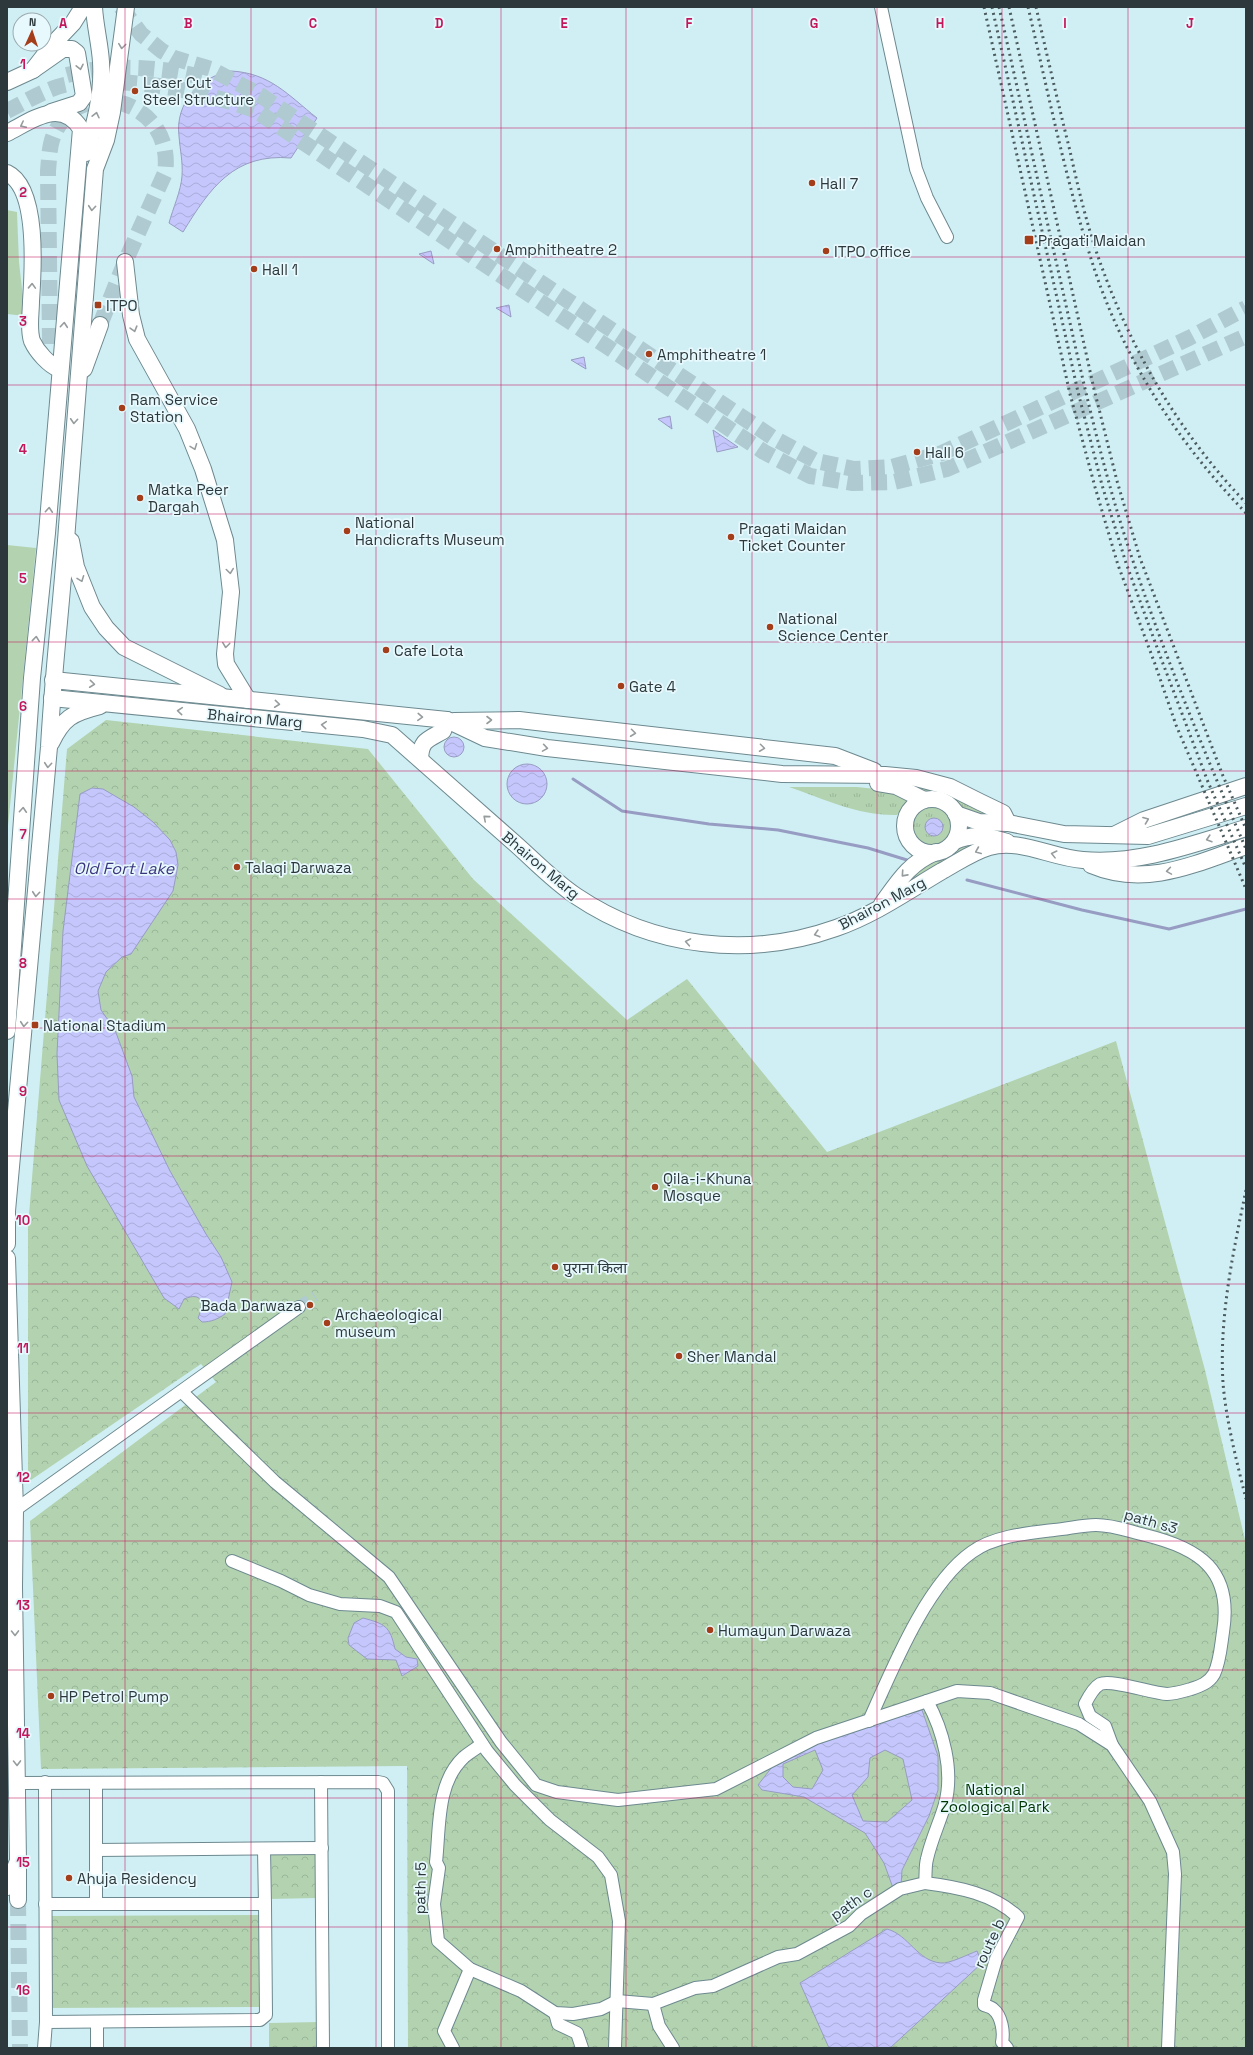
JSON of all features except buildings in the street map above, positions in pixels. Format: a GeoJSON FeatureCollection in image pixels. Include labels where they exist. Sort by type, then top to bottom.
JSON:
{"type":"FeatureCollection","features":[{"type":"Feature","properties":{"kind":"main road"},"geometry":{"type":"LineString","coordinates":[[32,70],[54,42],[73,23],[83,7]]}},
{"type":"Feature","properties":{"kind":"main road"},"geometry":{"type":"LineString","coordinates":[[77,179],[96,115],[101,92],[101,62],[95,26],[94,7]]}},
{"type":"Feature","properties":{"kind":"main road"},"geometry":{"type":"LineString","coordinates":[[7,1244],[7,1211],[49,747],[53,680],[67,528],[76,390],[95,169],[106,140],[112,112],[126,7]]}},
{"type":"Feature","properties":{"kind":"main road"},"geometry":{"type":"LineString","coordinates":[[7,82],[32,70],[63,49],[72,49],[77,53],[85,93],[83,99],[77,104],[44,114],[7,133]]}},
{"type":"Feature","properties":{"kind":"main road"},"geometry":{"type":"LineString","coordinates":[[7,1031],[11,924],[32,678],[47,533],[81,129],[68,116],[56,112],[44,114]]}},
{"type":"Feature","properties":{"kind":"main road"},"geometry":{"type":"LineString","coordinates":[[7,173],[23,189],[30,212],[33,269],[30,328],[32,340],[52,366],[60,369]]}},
{"type":"Feature","properties":{"kind":"main road"},"geometry":{"type":"LineString","coordinates":[[125,262],[131,315],[137,338],[188,429],[224,540],[231,592],[225,654],[226,664],[248,700]]}},
{"type":"Feature","properties":{"kind":"main road"},"geometry":{"type":"LineString","coordinates":[[76,390],[100,326]]}},
{"type":"Feature","properties":{"kind":"main road"},"geometry":{"type":"LineString","coordinates":[[50,344],[60,369]]}},
{"type":"Feature","properties":{"kind":"main road"},"geometry":{"type":"LineString","coordinates":[[67,528],[76,566],[92,608],[106,628],[124,647],[230,699]]}},
{"type":"Feature","properties":{"kind":"main road","name":"Bhairon Marg"},"geometry":{"type":"LineString","coordinates":[[53,680],[449,721],[485,738],[547,748],[626,757],[782,774],[886,775],[916,778],[950,787],[1003,813],[1014,824]]}},
{"type":"Feature","properties":{"kind":"main road","name":"Bhairon Marg"},"geometry":{"type":"LineString","coordinates":[[52,698],[363,729],[392,735],[562,886],[608,916],[646,932],[706,945],[766,945],[824,932],[843,926],[981,850],[1000,845],[1016,845],[1081,860],[1116,860],[1166,852],[1246,828]]}},
{"type":"Feature","properties":{"kind":"main road"},"geometry":{"type":"LineString","coordinates":[[49,747],[59,726],[67,719],[85,710],[109,704]]}},
{"type":"Feature","properties":{"kind":"main road"},"geometry":{"type":"LineString","coordinates":[[392,716],[398,719],[402,727],[398,734],[392,735]]}},
{"type":"Feature","properties":{"kind":"main road"},"geometry":{"type":"LineString","coordinates":[[420,760],[422,744],[426,739],[443,732],[449,721],[519,720],[835,756],[886,775]]}},
{"type":"Feature","properties":{"kind":"main road"},"geometry":{"type":"LineString","coordinates":[[597,729],[612,747],[626,757]]}},
{"type":"Feature","properties":{"kind":"main road"},"geometry":{"type":"LineString","coordinates":[[835,775],[896,786],[924,800],[940,801],[950,806],[956,814],[959,825],[955,840]]}},
{"type":"Feature","properties":{"kind":"main road"},"geometry":{"type":"LineString","coordinates":[[1111,837],[1144,820],[1246,786]]}},
{"type":"Feature","properties":{"kind":"main road"},"geometry":{"type":"LineString","coordinates":[[924,800],[911,810],[906,820],[906,831],[910,841],[919,849],[936,852]]}},
{"type":"Feature","properties":{"kind":"main road"},"geometry":{"type":"LineString","coordinates":[[956,814],[979,822],[1014,824],[1064,834],[1111,837],[1148,836],[1246,806]]}},
{"type":"Feature","properties":{"kind":"main road"},"geometry":{"type":"LineString","coordinates":[[878,908],[904,873],[919,860],[947,848],[955,840],[967,836],[980,835],[1016,845],[1014,824]]}},
{"type":"Feature","properties":{"kind":"main road"},"geometry":{"type":"LineString","coordinates":[[1081,860],[1108,871],[1137,876],[1174,870],[1246,846]]}},
{"type":"Feature","properties":{"kind":"main road"},"geometry":{"type":"LineString","coordinates":[[7,1258],[15,1510],[10,1533],[10,1557],[18,1783],[18,1900]]}},
{"type":"Feature","properties":{"kind":"main road"},"geometry":{"type":"LineString","coordinates":[[7,1887],[18,1861]]}},
{"type":"Feature","properties":{"kind":"street"},"geometry":{"type":"LineString","coordinates":[[881,7],[916,170],[942,230],[947,237]]}},
{"type":"Feature","properties":{"kind":"street"},"geometry":{"type":"LineString","coordinates":[[15,1510],[299,1307]]}},
{"type":"Feature","properties":{"kind":"street"},"geometry":{"type":"LineString","coordinates":[[182,1392],[275,1482],[389,1578],[501,1742],[536,1785],[557,1792],[618,1800],[716,1789],[816,1738],[957,1691],[990,1693],[1079,1724],[1112,1745],[1150,1801],[1173,1852],[1175,1874],[1168,2048]]}},
{"type":"Feature","properties":{"kind":"street","name":"path s3"},"geometry":{"type":"LineString","coordinates":[[869,1720],[897,1658],[918,1619],[936,1591],[961,1561],[973,1551],[1001,1539],[1077,1525],[1099,1525],[1123,1528],[1142,1535],[1183,1546],[1204,1561],[1220,1584],[1224,1595],[1225,1617],[1219,1656],[1214,1674],[1204,1685],[1168,1694],[1111,1683],[1100,1684],[1090,1694],[1085,1704],[1087,1710],[1090,1716],[1105,1726],[1112,1745]]}},
{"type":"Feature","properties":{"kind":"street"},"geometry":{"type":"LineString","coordinates":[[232,1561],[281,1581],[309,1595],[340,1604],[380,1606],[396,1612],[482,1744],[515,1785],[550,1820],[598,1857],[610,1874],[620,1921],[615,2048]]}},
{"type":"Feature","properties":{"kind":"street"},"geometry":{"type":"LineString","coordinates":[[925,1883],[927,1860],[946,1802],[949,1778],[948,1762],[938,1726],[927,1701]]}},
{"type":"Feature","properties":{"kind":"street","name":"path r5"},"geometry":{"type":"LineString","coordinates":[[482,1744],[464,1757],[450,1776],[441,1804],[436,1862],[439,1868],[434,1904],[438,1941],[470,1969],[521,1991],[555,2013]]}},
{"type":"Feature","properties":{"kind":"street"},"geometry":{"type":"LineString","coordinates":[[44,2048],[46,2022],[45,1782]]}},
{"type":"Feature","properties":{"kind":"street"},"geometry":{"type":"LineString","coordinates":[[321,1782],[323,2048]]}},
{"type":"Feature","properties":{"kind":"street"},"geometry":{"type":"LineString","coordinates":[[18,1783],[383,1783],[388,1791],[388,2048]]}},
{"type":"Feature","properties":{"kind":"street"},"geometry":{"type":"LineString","coordinates":[[96,1783],[96,1904]]}},
{"type":"Feature","properties":{"kind":"street"},"geometry":{"type":"LineString","coordinates":[[96,1850],[264,1850],[322,1848]]}},
{"type":"Feature","properties":{"kind":"street"},"geometry":{"type":"LineString","coordinates":[[46,2022],[262,2020],[266,2015],[264,1850]]}},
{"type":"Feature","properties":{"kind":"street","name":"path c"},"geometry":{"type":"LineString","coordinates":[[617,2001],[653,2004],[696,1988],[713,1986],[778,1957],[797,1954],[849,1926],[862,1914],[900,1889],[925,1883]]}},
{"type":"Feature","properties":{"kind":"street","name":"route b"},"geometry":{"type":"LineString","coordinates":[[925,1883],[959,1888],[977,1894],[1004,1906],[1018,1917],[996,1959],[984,2000],[984,2005],[993,2009],[1000,2020],[1003,2037],[1002,2042],[1007,2048]]}},
{"type":"Feature","properties":{"kind":"street"},"geometry":{"type":"LineString","coordinates":[[45,1904],[265,1904]]}},
{"type":"Feature","properties":{"kind":"street"},"geometry":{"type":"LineString","coordinates":[[454,2048],[444,2031],[470,1969]]}},
{"type":"Feature","properties":{"kind":"street"},"geometry":{"type":"LineString","coordinates":[[582,2048],[577,2033],[558,2024],[555,2013],[574,2014],[590,2012],[601,2009],[617,2001]]}},
{"type":"Feature","properties":{"kind":"street"},"geometry":{"type":"LineString","coordinates":[[653,2004],[659,2026],[673,2048]]}},
{"type":"Feature","properties":{"kind":"street"},"geometry":{"type":"LineString","coordinates":[[97,2022],[97,2048]]}},
{"type":"Feature","properties":{"kind":"green space"},"geometry":{"type":"Polygon","coordinates":[[[7,210],[17,212],[19,262],[25,316],[7,314],[7,210]]]}},
{"type":"Feature","properties":{"kind":"green space"},"geometry":{"type":"Polygon","coordinates":[[[7,545],[36,548],[7,836],[7,545]]]}},
{"type":"Feature","properties":{"kind":"green space","name":"National Zoological Park"},"geometry":{"type":"Polygon","coordinates":[[[106,720],[368,749],[473,879],[627,1020],[687,979],[827,1152],[1116,1041],[1205,1370],[1246,1544],[1246,2048],[408,2048],[407,1766],[41,1769],[30,1521],[216,1382],[201,1364],[28,1482],[28,1227],[67,749],[106,720]]]}},
{"type":"Feature","properties":{"kind":"green space"},"geometry":{"type":"Polygon","coordinates":[[[905,783],[950,796],[991,815],[984,816],[958,808],[949,798],[936,794],[930,795],[905,783]]]}},
{"type":"Feature","properties":{"kind":"green space"},"geometry":{"type":"Polygon","coordinates":[[[789,787],[857,787],[895,791],[911,800],[897,815],[883,815],[855,810],[789,787]]]}},
{"type":"Feature","properties":{"kind":"green space"},"geometry":{"type":"Polygon","coordinates":[[[928,806],[936,806],[943,809],[949,815],[952,826],[949,837],[943,843],[936,846],[928,846],[921,843],[915,837],[912,830],[912,822],[915,815],[921,809],[928,806]]]}},
{"type":"Feature","properties":{"kind":"green space"},"geometry":{"type":"Polygon","coordinates":[[[990,842],[947,859],[901,889],[909,876],[939,857],[947,856],[963,843],[990,842]]]}},
{"type":"Feature","properties":{"kind":"green space"},"geometry":{"type":"Polygon","coordinates":[[[317,1853],[318,1898],[269,1899],[268,1854],[317,1853]]]}},
{"type":"Feature","properties":{"kind":"green space"},"geometry":{"type":"Polygon","coordinates":[[[261,1915],[261,2007],[51,2008],[50,1916],[261,1915]]]}},
{"type":"Feature","properties":{"kind":"green space"},"geometry":{"type":"Polygon","coordinates":[[[318,2022],[319,2048],[269,2048],[269,2023],[318,2022]]]}},
{"type":"Feature","properties":{"kind":"water"},"geometry":{"type":"Polygon","coordinates":[[[231,71],[257,76],[268,81],[278,87],[317,118],[291,158],[271,158],[254,161],[239,168],[226,177],[203,201],[183,232],[169,223],[179,194],[182,176],[179,136],[181,113],[185,103],[199,86],[219,74],[231,71]]]}},
{"type":"Feature","properties":{"kind":"water"},"geometry":{"type":"Polygon","coordinates":[[[431,251],[434,264],[419,254],[431,251]]]}},
{"type":"Feature","properties":{"kind":"water"},"geometry":{"type":"Polygon","coordinates":[[[509,305],[511,317],[496,308],[509,305]]]}},
{"type":"Feature","properties":{"kind":"water"},"geometry":{"type":"Polygon","coordinates":[[[584,357],[586,369],[571,360],[584,357]]]}},
{"type":"Feature","properties":{"kind":"water"},"geometry":{"type":"Polygon","coordinates":[[[670,416],[672,429],[658,419],[670,416]]]}},
{"type":"Feature","properties":{"kind":"water"},"geometry":{"type":"Polygon","coordinates":[[[713,430],[738,447],[717,452],[713,430]]]}},
{"type":"Feature","properties":{"kind":"water"},"geometry":{"type":"Polygon","coordinates":[[[454,737],[461,740],[464,747],[461,754],[454,757],[447,754],[444,747],[447,740],[454,737]]]}},
{"type":"Feature","properties":{"kind":"water"},"geometry":{"type":"Polygon","coordinates":[[[523,764],[531,764],[538,767],[544,773],[547,784],[544,795],[538,801],[531,804],[523,804],[516,801],[510,795],[507,788],[507,780],[510,773],[516,767],[523,764]]]}},
{"type":"Feature","properties":{"kind":"water","name":"Old Fort Lake"},"geometry":{"type":"Polygon","coordinates":[[[92,788],[103,789],[134,807],[153,822],[170,840],[176,852],[178,865],[173,891],[131,954],[122,957],[106,972],[98,991],[101,1010],[115,1030],[132,1076],[134,1097],[170,1171],[221,1257],[232,1282],[225,1314],[217,1319],[202,1322],[198,1318],[201,1304],[198,1298],[190,1297],[184,1299],[179,1309],[164,1298],[87,1166],[59,1100],[57,1054],[63,931],[80,794],[92,788]]]}},
{"type":"Feature","properties":{"kind":"water"},"geometry":{"type":"Polygon","coordinates":[[[934,818],[940,821],[943,827],[940,833],[934,836],[928,833],[925,827],[928,821],[934,818]]]}},
{"type":"Feature","properties":{"kind":"water"},"geometry":{"type":"Polygon","coordinates":[[[363,1618],[377,1622],[385,1627],[391,1635],[395,1649],[406,1657],[417,1659],[418,1666],[402,1676],[396,1660],[367,1659],[349,1645],[348,1638],[354,1623],[363,1618]]]}},
{"type":"Feature","properties":{"kind":"water"},"geometry":{"type":"Polygon","coordinates":[[[922,1710],[938,1756],[938,1790],[929,1816],[902,1870],[901,1886],[893,1888],[884,1863],[865,1833],[804,1797],[762,1790],[758,1785],[776,1762],[825,1739],[922,1710]],[[815,1750],[783,1764],[783,1777],[793,1787],[812,1789],[823,1770],[815,1750]],[[885,1750],[870,1758],[868,1777],[852,1795],[863,1821],[887,1822],[912,1800],[903,1759],[885,1750]]]}},
{"type":"Feature","properties":{"kind":"water"},"geometry":{"type":"Polygon","coordinates":[[[887,1929],[895,1932],[919,1953],[933,1961],[945,1963],[977,1951],[982,1963],[890,2048],[829,2048],[800,1983],[887,1929]]]}},
{"type":"Feature","properties":{"kind":"waterway"},"geometry":{"type":"LineString","coordinates":[[573,779],[622,811],[709,824],[778,830],[868,848],[907,860]]}},
{"type":"Feature","properties":{"kind":"waterway"},"geometry":{"type":"LineString","coordinates":[[967,880],[1082,910],[1169,929],[1246,909]]}},
{"type":"Feature","properties":{"kind":"tunnel"},"geometry":{"type":"LineString","coordinates":[[121,7],[141,34],[162,51],[174,58],[211,69],[260,95],[772,437],[816,461],[854,469],[892,467],[942,453],[1189,338],[1246,308]]}},
{"type":"Feature","properties":{"kind":"tunnel"},"geometry":{"type":"LineString","coordinates":[[67,75],[102,69],[138,68],[157,69],[209,79]]}},
{"type":"Feature","properties":{"kind":"tunnel"},"geometry":{"type":"LineString","coordinates":[[7,111],[57,87],[87,82],[162,86],[218,98],[255,110],[764,452],[810,476],[853,483],[894,482],[947,469],[1246,336]]}},
{"type":"Feature","properties":{"kind":"tunnel"},"geometry":{"type":"LineString","coordinates":[[50,344],[48,171],[51,144],[64,119],[80,106],[100,101],[121,103],[140,112],[155,127],[164,147],[165,173],[125,262],[100,325]]}},
{"type":"Feature","properties":{"kind":"tunnel"},"geometry":{"type":"LineString","coordinates":[[299,1307],[315,1296]]}},
{"type":"Feature","properties":{"kind":"tunnel"},"geometry":{"type":"LineString","coordinates":[[18,1900],[20,2048]]}},
{"type":"Feature","properties":{"kind":"railway"},"geometry":{"type":"LineString","coordinates":[[984,7],[1070,394],[1118,565],[1176,725],[1246,889]]}},
{"type":"Feature","properties":{"kind":"railway"},"geometry":{"type":"LineString","coordinates":[[992,7],[1078,392],[1102,485],[1126,563],[1162,661],[1208,782],[1246,868]]}},
{"type":"Feature","properties":{"kind":"railway"},"geometry":{"type":"LineString","coordinates":[[999,7],[1085,388],[1102,458],[1122,527],[1172,670],[1246,849]]}},
{"type":"Feature","properties":{"kind":"railway"},"geometry":{"type":"LineString","coordinates":[[1009,7],[1094,389],[1117,481],[1140,558],[1223,776],[1246,829]]}},
{"type":"Feature","properties":{"kind":"railway"},"geometry":{"type":"LineString","coordinates":[[1028,7],[1076,208],[1096,274],[1123,340],[1158,402],[1178,431],[1199,460],[1246,513]]}},
{"type":"Feature","properties":{"kind":"railway"},"geometry":{"type":"LineString","coordinates":[[1036,7],[1085,213],[1104,273],[1117,305],[1146,366],[1163,396],[1202,451],[1223,478],[1246,503]]}},
{"type":"Feature","properties":{"kind":"railway"},"geometry":{"type":"LineString","coordinates":[[1246,1190],[1228,1285],[1222,1358],[1223,1383],[1227,1412],[1232,1441],[1246,1499]]}},
{"type":"Feature","properties":{"kind":"place","name":"Laser Cut Steel Structure"},"geometry":{"type":"Point","coordinates":[135,91]}},
{"type":"Feature","properties":{"kind":"place","name":"Hall 7"},"geometry":{"type":"Point","coordinates":[812,183]}},
{"type":"Feature","properties":{"kind":"place","name":"Pragati Maidan"},"geometry":{"type":"Point","coordinates":[1029,240]}},
{"type":"Feature","properties":{"kind":"place","name":"Amphitheatre 2"},"geometry":{"type":"Point","coordinates":[497,249]}},
{"type":"Feature","properties":{"kind":"place","name":"ITPO office"},"geometry":{"type":"Point","coordinates":[826,251]}},
{"type":"Feature","properties":{"kind":"place","name":"Hall 1"},"geometry":{"type":"Point","coordinates":[254,269]}},
{"type":"Feature","properties":{"kind":"place","name":"ITPO"},"geometry":{"type":"Point","coordinates":[98,305]}},
{"type":"Feature","properties":{"kind":"place","name":"Amphitheatre 1"},"geometry":{"type":"Point","coordinates":[649,354]}},
{"type":"Feature","properties":{"kind":"place","name":"Ram Service Station"},"geometry":{"type":"Point","coordinates":[122,408]}},
{"type":"Feature","properties":{"kind":"place","name":"Hall 6"},"geometry":{"type":"Point","coordinates":[917,452]}},
{"type":"Feature","properties":{"kind":"place","name":"Matka Peer Dargah"},"geometry":{"type":"Point","coordinates":[140,498]}},
{"type":"Feature","properties":{"kind":"place","name":"National Handicrafts Museum"},"geometry":{"type":"Point","coordinates":[347,531]}},
{"type":"Feature","properties":{"kind":"place","name":"Pragati Maidan Ticket Counter"},"geometry":{"type":"Point","coordinates":[731,537]}},
{"type":"Feature","properties":{"kind":"place","name":"National Science Center"},"geometry":{"type":"Point","coordinates":[770,627]}},
{"type":"Feature","properties":{"kind":"place","name":"Cafe Lota"},"geometry":{"type":"Point","coordinates":[386,650]}},
{"type":"Feature","properties":{"kind":"place","name":"Gate 4"},"geometry":{"type":"Point","coordinates":[621,686]}},
{"type":"Feature","properties":{"kind":"place","name":"Talaqi Darwaza"},"geometry":{"type":"Point","coordinates":[237,867]}},
{"type":"Feature","properties":{"kind":"place","name":"National Stadium"},"geometry":{"type":"Point","coordinates":[35,1025]}},
{"type":"Feature","properties":{"kind":"place","name":"Qila-i-Khuna Mosque"},"geometry":{"type":"Point","coordinates":[655,1187]}},
{"type":"Feature","properties":{"kind":"place","name":"पुराना किला"},"geometry":{"type":"Point","coordinates":[555,1267]}},
{"type":"Feature","properties":{"kind":"place","name":"Bada Darwaza"},"geometry":{"type":"Point","coordinates":[310,1305]}},
{"type":"Feature","properties":{"kind":"place","name":"Archaeological museum"},"geometry":{"type":"Point","coordinates":[327,1323]}},
{"type":"Feature","properties":{"kind":"place","name":"Sher Mandal"},"geometry":{"type":"Point","coordinates":[679,1356]}},
{"type":"Feature","properties":{"kind":"place","name":"Humayun Darwaza"},"geometry":{"type":"Point","coordinates":[710,1630]}},
{"type":"Feature","properties":{"kind":"place","name":"HP Petrol Pump"},"geometry":{"type":"Point","coordinates":[51,1696]}},
{"type":"Feature","properties":{"kind":"place","name":"Ahuja Residency"},"geometry":{"type":"Point","coordinates":[69,1878]}}]}
